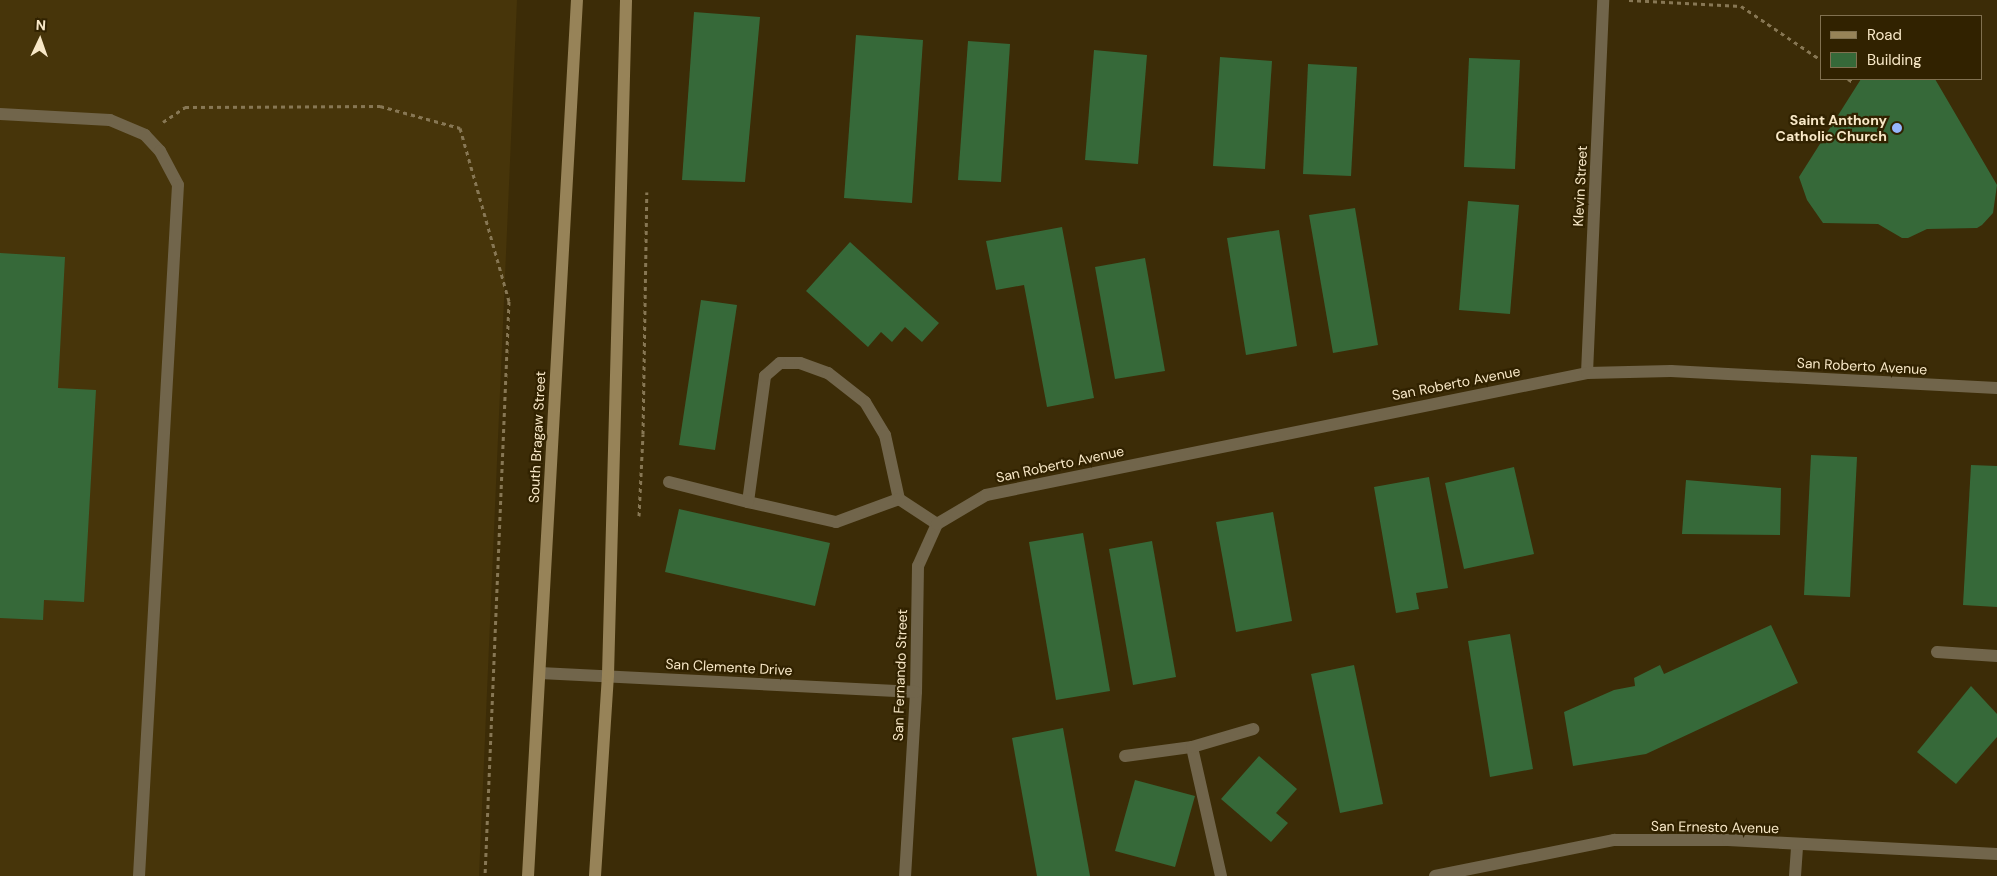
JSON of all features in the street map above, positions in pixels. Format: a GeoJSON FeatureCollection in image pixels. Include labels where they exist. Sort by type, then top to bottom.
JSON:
{"type":"FeatureCollection","features":[{"type":"Feature","properties":{"kind":"main road","name":"South Bragaw Street"},"geometry":{"type":"LineString","coordinates":[[528,876],[576,0]]}},
{"type":"Feature","properties":{"kind":"main road"},"geometry":{"type":"LineString","coordinates":[[595,876],[608,675],[626,0]]}},
{"type":"Feature","properties":{"kind":"street","name":"Klevin Street"},"geometry":{"type":"LineString","coordinates":[[1587,373],[1604,0]]}},
{"type":"Feature","properties":{"kind":"street"},"geometry":{"type":"LineString","coordinates":[[0,114],[110,120],[145,135],[160,151],[178,185],[139,876]]}},
{"type":"Feature","properties":{"kind":"street"},"geometry":{"type":"LineString","coordinates":[[748,502],[766,376],[780,363],[800,363],[828,373],[865,402],[885,435],[899,499],[937,524]]}},
{"type":"Feature","properties":{"kind":"street","name":"San Roberto Avenue"},"geometry":{"type":"LineString","coordinates":[[937,524],[986,495],[1587,373],[1671,371],[1997,388]]}},
{"type":"Feature","properties":{"kind":"street"},"geometry":{"type":"LineString","coordinates":[[669,482],[836,522],[899,499]]}},
{"type":"Feature","properties":{"kind":"street","name":"San Fernando Street"},"geometry":{"type":"LineString","coordinates":[[905,876],[916,692],[918,566],[937,524]]}},
{"type":"Feature","properties":{"kind":"street"},"geometry":{"type":"LineString","coordinates":[[1937,652],[1997,656]]}},
{"type":"Feature","properties":{"kind":"street","name":"San Clemente Drive"},"geometry":{"type":"LineString","coordinates":[[540,673],[916,692]]}},
{"type":"Feature","properties":{"kind":"street"},"geometry":{"type":"LineString","coordinates":[[1125,756],[1192,747],[1253,729]]}},
{"type":"Feature","properties":{"kind":"street"},"geometry":{"type":"LineString","coordinates":[[1192,747],[1221,876]]}},
{"type":"Feature","properties":{"kind":"street","name":"San Ernesto Avenue"},"geometry":{"type":"LineString","coordinates":[[1435,876],[1614,840],[1797,844],[1997,854]]}},
{"type":"Feature","properties":{"kind":"street"},"geometry":{"type":"LineString","coordinates":[[1795,876],[1797,844]]}},
{"type":"Feature","properties":{"kind":"path"},"geometry":{"type":"LineString","coordinates":[[1629,0],[1741,6],[1820,59]]}},
{"type":"Feature","properties":{"kind":"path"},"geometry":{"type":"LineString","coordinates":[[1741,0],[1741,6]]}},
{"type":"Feature","properties":{"kind":"path"},"geometry":{"type":"LineString","coordinates":[[145,135],[185,107],[380,106],[460,128],[509,302],[485,876]]}},
{"type":"Feature","properties":{"kind":"shaded area"},"geometry":{"type":"Polygon","coordinates":[[[0,0],[517,0],[479,876],[0,876],[0,0]]]}},
{"type":"Feature","properties":{"kind":"building"},"geometry":{"type":"Polygon","coordinates":[[[694,12],[760,17],[745,182],[682,180],[694,12]]]}},
{"type":"Feature","properties":{"kind":"building"},"geometry":{"type":"Polygon","coordinates":[[[856,35],[923,40],[912,203],[844,198],[856,35]]]}},
{"type":"Feature","properties":{"kind":"building"},"geometry":{"type":"Polygon","coordinates":[[[968,41],[1010,44],[1001,182],[958,180],[968,41]]]}},
{"type":"Feature","properties":{"kind":"building"},"geometry":{"type":"Polygon","coordinates":[[[1094,50],[1147,55],[1138,164],[1085,160],[1094,50]]]}},
{"type":"Feature","properties":{"kind":"building"},"geometry":{"type":"Polygon","coordinates":[[[1220,57],[1272,61],[1265,169],[1213,166],[1220,57]]]}},
{"type":"Feature","properties":{"kind":"building"},"geometry":{"type":"Polygon","coordinates":[[[1469,58],[1520,60],[1515,169],[1464,167],[1469,58]]]}},
{"type":"Feature","properties":{"kind":"building"},"geometry":{"type":"Polygon","coordinates":[[[1308,64],[1357,67],[1351,176],[1303,174],[1308,64]]]}},
{"type":"Feature","properties":{"kind":"building","name":"Saint Anthony Catholic Church"},"geometry":{"type":"Polygon","coordinates":[[[1860,80],[1936,80],[1997,185],[1993,213],[1977,228],[1927,229],[1908,238],[1902,238],[1878,224],[1823,223],[1807,200],[1799,177],[1860,80]]]}},
{"type":"Feature","properties":{"kind":"building"},"geometry":{"type":"Polygon","coordinates":[[[1468,201],[1519,205],[1510,314],[1459,310],[1468,201]]]}},
{"type":"Feature","properties":{"kind":"building"},"geometry":{"type":"Polygon","coordinates":[[[1355,208],[1378,345],[1333,353],[1309,215],[1355,208]]]}},
{"type":"Feature","properties":{"kind":"building"},"geometry":{"type":"Polygon","coordinates":[[[1062,227],[1094,398],[1047,407],[1024,285],[996,290],[986,241],[1062,227]]]}},
{"type":"Feature","properties":{"kind":"building"},"geometry":{"type":"Polygon","coordinates":[[[1279,230],[1297,346],[1246,355],[1227,238],[1279,230]]]}},
{"type":"Feature","properties":{"kind":"building"},"geometry":{"type":"Polygon","coordinates":[[[850,242],[939,323],[922,342],[905,327],[892,342],[881,332],[868,347],[806,291],[850,242]]]}},
{"type":"Feature","properties":{"kind":"building"},"geometry":{"type":"Polygon","coordinates":[[[0,253],[65,257],[58,388],[96,390],[84,602],[44,600],[43,620],[0,618],[0,253]]]}},
{"type":"Feature","properties":{"kind":"building"},"geometry":{"type":"Polygon","coordinates":[[[1145,258],[1165,371],[1115,379],[1095,267],[1145,258]]]}},
{"type":"Feature","properties":{"kind":"building"},"geometry":{"type":"Polygon","coordinates":[[[701,300],[737,305],[715,450],[679,445],[701,300]]]}},
{"type":"Feature","properties":{"kind":"building"},"geometry":{"type":"Polygon","coordinates":[[[1811,455],[1857,457],[1850,597],[1804,595],[1811,455]]]}},
{"type":"Feature","properties":{"kind":"building"},"geometry":{"type":"Polygon","coordinates":[[[1971,465],[1997,466],[1997,607],[1963,605],[1971,465]]]}},
{"type":"Feature","properties":{"kind":"building"},"geometry":{"type":"Polygon","coordinates":[[[1514,467],[1534,554],[1464,569],[1445,483],[1514,467]]]}},
{"type":"Feature","properties":{"kind":"building"},"geometry":{"type":"Polygon","coordinates":[[[1429,477],[1448,588],[1416,593],[1419,609],[1396,613],[1374,487],[1429,477]]]}},
{"type":"Feature","properties":{"kind":"building"},"geometry":{"type":"Polygon","coordinates":[[[1686,480],[1781,488],[1780,535],[1682,534],[1686,480]]]}},
{"type":"Feature","properties":{"kind":"building"},"geometry":{"type":"Polygon","coordinates":[[[679,509],[830,543],[815,606],[665,572],[679,509]]]}},
{"type":"Feature","properties":{"kind":"building"},"geometry":{"type":"Polygon","coordinates":[[[1273,512],[1292,621],[1236,632],[1216,522],[1273,512]]]}},
{"type":"Feature","properties":{"kind":"building"},"geometry":{"type":"Polygon","coordinates":[[[1083,533],[1110,691],[1056,700],[1029,542],[1083,533]]]}},
{"type":"Feature","properties":{"kind":"building"},"geometry":{"type":"Polygon","coordinates":[[[1152,541],[1176,677],[1133,685],[1109,549],[1152,541]]]}},
{"type":"Feature","properties":{"kind":"building"},"geometry":{"type":"Polygon","coordinates":[[[1771,625],[1798,683],[1646,754],[1573,766],[1564,712],[1614,690],[1635,686],[1634,678],[1660,665],[1664,674],[1771,625]]]}},
{"type":"Feature","properties":{"kind":"building"},"geometry":{"type":"Polygon","coordinates":[[[1510,634],[1533,769],[1490,777],[1468,641],[1510,634]]]}},
{"type":"Feature","properties":{"kind":"building"},"geometry":{"type":"Polygon","coordinates":[[[1354,665],[1383,804],[1340,813],[1311,674],[1354,665]]]}},
{"type":"Feature","properties":{"kind":"building"},"geometry":{"type":"Polygon","coordinates":[[[1971,686],[1997,714],[1997,737],[1956,784],[1917,752],[1971,686]]]}},
{"type":"Feature","properties":{"kind":"building"},"geometry":{"type":"Polygon","coordinates":[[[1063,728],[1090,876],[1037,876],[1012,738],[1063,728]]]}},
{"type":"Feature","properties":{"kind":"building"},"geometry":{"type":"Polygon","coordinates":[[[1259,756],[1297,789],[1276,813],[1288,823],[1271,842],[1221,799],[1259,756]]]}},
{"type":"Feature","properties":{"kind":"building"},"geometry":{"type":"Polygon","coordinates":[[[1135,780],[1195,796],[1175,867],[1115,851],[1135,780]]]}},
{"type":"Feature","properties":{"kind":"place","name":"Saint Anthony Catholic Church"},"geometry":{"type":"Point","coordinates":[1897,128]}}]}
